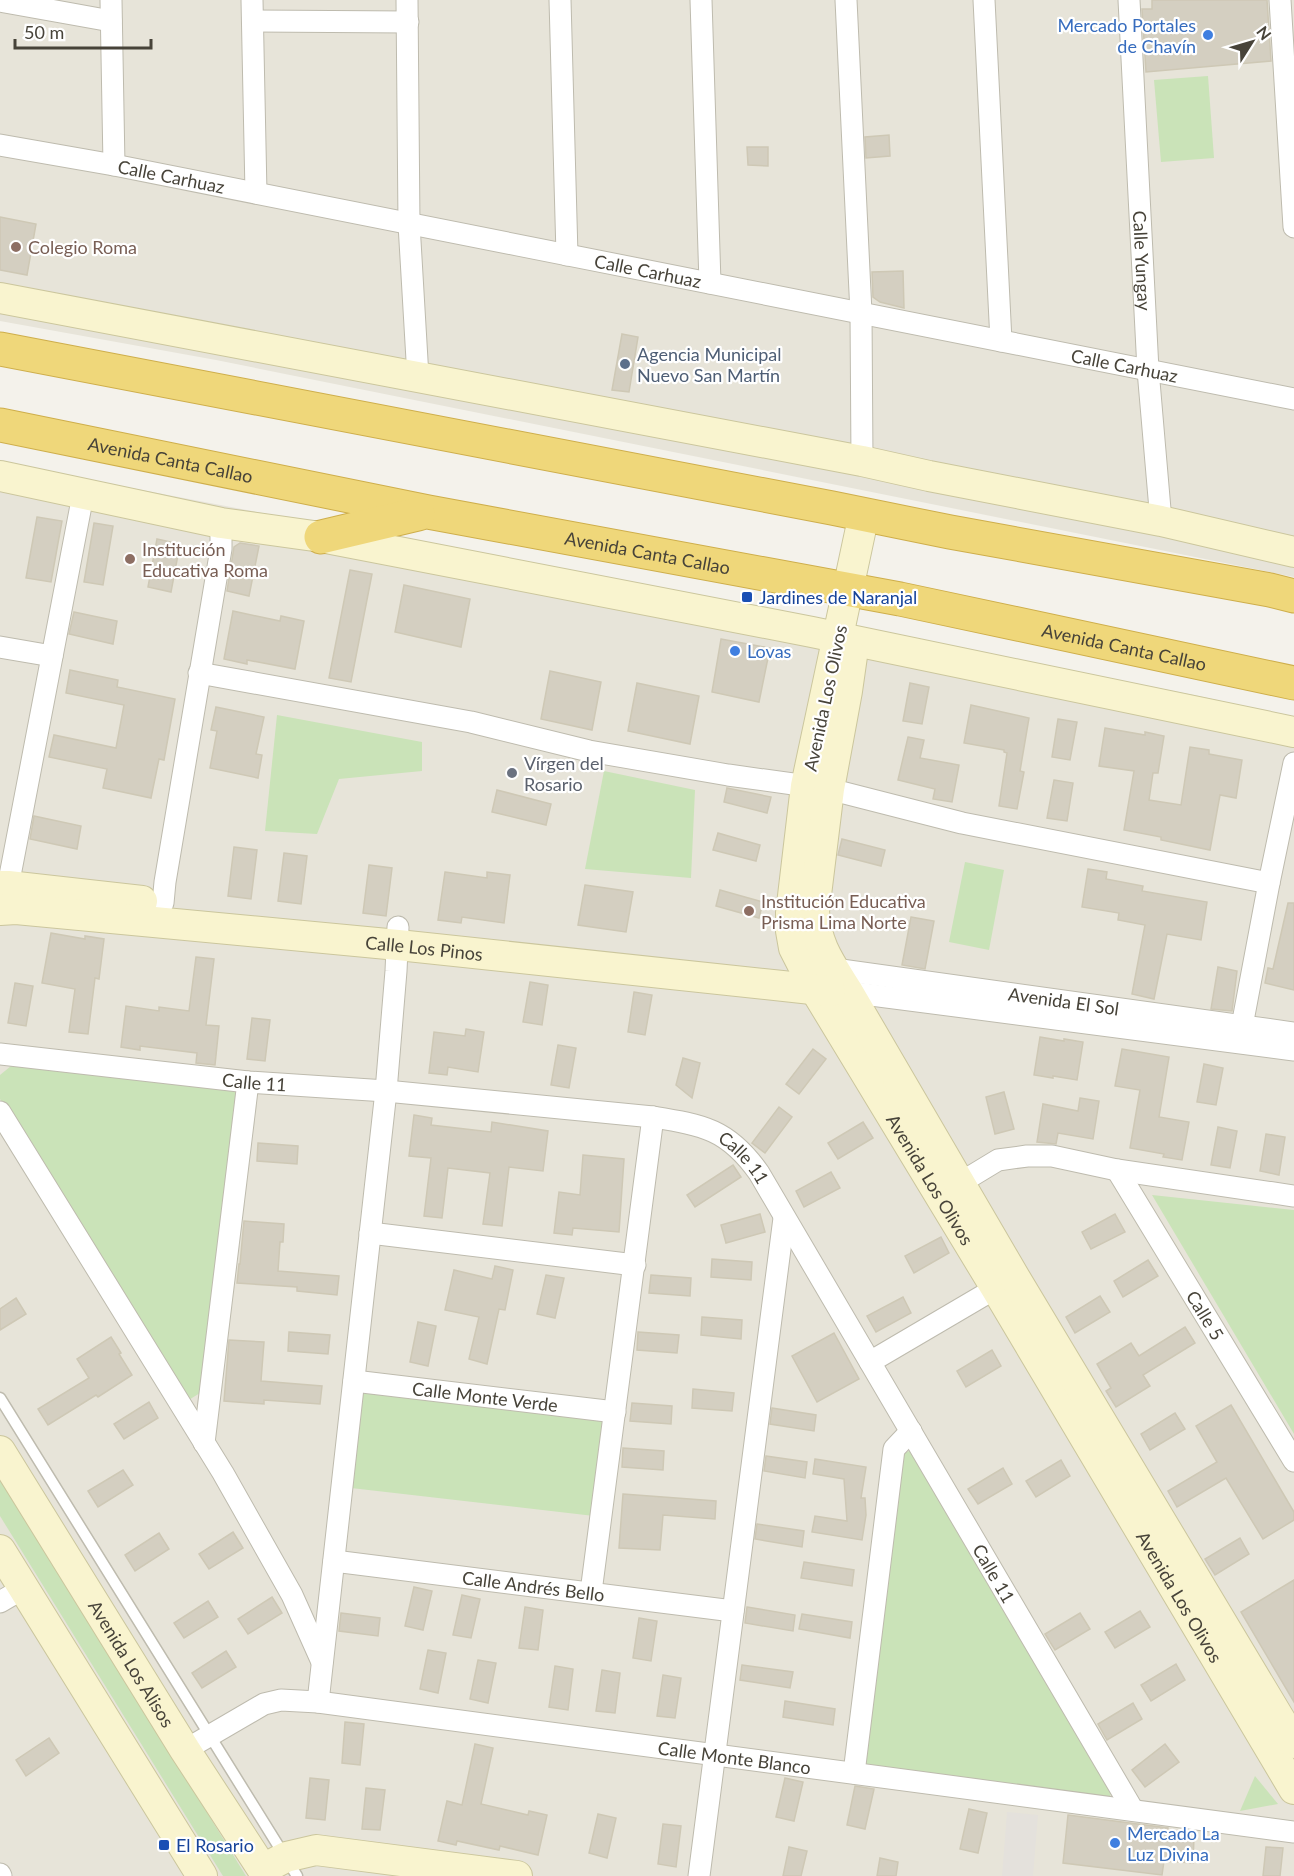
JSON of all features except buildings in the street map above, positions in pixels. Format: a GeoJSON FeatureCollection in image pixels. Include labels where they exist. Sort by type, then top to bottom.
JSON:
{"type":"FeatureCollection","features":[{"type":"Feature","properties":{"kind":"highway"},"geometry":{"type":"LineString","coordinates":[[0,349],[874,516],[1286,589]]}},
{"type":"Feature","properties":{"kind":"highway","name":"Avenida Canta Callao"},"geometry":{"type":"LineString","coordinates":[[0,424],[428,512],[912,601],[1294,683]]}},
{"type":"Feature","properties":{"kind":"highway"},"geometry":{"type":"LineString","coordinates":[[321,537],[428,512]]}},
{"type":"Feature","properties":{"kind":"street"},"geometry":{"type":"LineString","coordinates":[[111,0],[114,165]]}},
{"type":"Feature","properties":{"kind":"street"},"geometry":{"type":"LineString","coordinates":[[407,0],[409,224],[418,377]]}},
{"type":"Feature","properties":{"kind":"street"},"geometry":{"type":"LineString","coordinates":[[560,0],[567,255]]}},
{"type":"Feature","properties":{"kind":"street"},"geometry":{"type":"LineString","coordinates":[[701,0],[710,283]]}},
{"type":"Feature","properties":{"kind":"street"},"geometry":{"type":"LineString","coordinates":[[846,0],[861,313],[862,461]]}},
{"type":"Feature","properties":{"kind":"street"},"geometry":{"type":"LineString","coordinates":[[984,0],[1001,341]]}},
{"type":"Feature","properties":{"kind":"street","name":"Calle Yungay"},"geometry":{"type":"LineString","coordinates":[[1129,0],[1148,370],[1161,521]]}},
{"type":"Feature","properties":{"kind":"street"},"geometry":{"type":"LineString","coordinates":[[1280,0],[1294,227]]}},
{"type":"Feature","properties":{"kind":"street"},"geometry":{"type":"LineString","coordinates":[[0,1],[111,21]]}},
{"type":"Feature","properties":{"kind":"street"},"geometry":{"type":"LineString","coordinates":[[256,193],[252,10],[408,22]]}},
{"type":"Feature","properties":{"kind":"street","name":"Calle Carhuaz"},"geometry":{"type":"LineString","coordinates":[[0,146],[114,165],[1294,399]]}},
{"type":"Feature","properties":{"kind":"street"},"geometry":{"type":"LineString","coordinates":[[0,298],[862,461],[1161,521],[1294,552]]}},
{"type":"Feature","properties":{"kind":"street"},"geometry":{"type":"LineString","coordinates":[[0,476],[221,523],[321,537],[845,639],[1294,732]]}},
{"type":"Feature","properties":{"kind":"street"},"geometry":{"type":"LineString","coordinates":[[3,894],[83,495]]}},
{"type":"Feature","properties":{"kind":"street","name":"Avenida Los Olivos"},"geometry":{"type":"LineString","coordinates":[[874,516],[845,639],[847,691],[818,788],[814,911],[815,930],[823,951],[826,980],[996,1288],[1294,1789]]}},
{"type":"Feature","properties":{"kind":"street"},"geometry":{"type":"LineString","coordinates":[[163,903],[220,549],[221,523]]}},
{"type":"Feature","properties":{"kind":"street"},"geometry":{"type":"LineString","coordinates":[[0,647],[52,656]]}},
{"type":"Feature","properties":{"kind":"street"},"geometry":{"type":"LineString","coordinates":[[199,673],[471,722],[589,751],[818,788],[962,823],[1269,883]]}},
{"type":"Feature","properties":{"kind":"street"},"geometry":{"type":"LineString","coordinates":[[1242,1026],[1294,763]]}},
{"type":"Feature","properties":{"kind":"street","name":"Calle Los Pinos"},"geometry":{"type":"LineString","coordinates":[[3,894],[163,903],[398,936]]}},
{"type":"Feature","properties":{"kind":"street","name":"Calle Los Pinos"},"geometry":{"type":"LineString","coordinates":[[3,894],[16,909],[398,936],[826,980]]}},
{"type":"Feature","properties":{"kind":"street"},"geometry":{"type":"LineString","coordinates":[[318,1702],[386,1091],[398,936]]}},
{"type":"Feature","properties":{"kind":"street","name":"Avenida Los Olivos"},"geometry":{"type":"LineString","coordinates":[[826,980],[960,1183],[1294,1743]]}},
{"type":"Feature","properties":{"kind":"street","name":"Avenida El Sol"},"geometry":{"type":"LineString","coordinates":[[826,980],[1294,1033]]}},
{"type":"Feature","properties":{"kind":"street","name":"Avenida El Sol"},"geometry":{"type":"LineString","coordinates":[[826,980],[1294,1050]]}},
{"type":"Feature","properties":{"kind":"street","name":"Calle 11"},"geometry":{"type":"LineString","coordinates":[[0,1054],[248,1082],[386,1091],[653,1117],[695,1124],[718,1133],[746,1155],[759,1173],[1132,1810]]}},
{"type":"Feature","properties":{"kind":"street"},"geometry":{"type":"LineString","coordinates":[[204,1443],[248,1082]]}},
{"type":"Feature","properties":{"kind":"street"},"geometry":{"type":"LineString","coordinates":[[0,1112],[223,1473],[292,1595],[322,1663]]}},
{"type":"Feature","properties":{"kind":"street"},"geometry":{"type":"LineString","coordinates":[[591,1592],[653,1117]]}},
{"type":"Feature","properties":{"kind":"street"},"geometry":{"type":"LineString","coordinates":[[960,1183],[998,1160],[1027,1156],[1052,1156],[1116,1170],[1294,1196]]}},
{"type":"Feature","properties":{"kind":"street","name":"Calle 5"},"geometry":{"type":"LineString","coordinates":[[1116,1170],[1294,1461]]}},
{"type":"Feature","properties":{"kind":"street"},"geometry":{"type":"LineString","coordinates":[[699,1876],[784,1218]]}},
{"type":"Feature","properties":{"kind":"street"},"geometry":{"type":"LineString","coordinates":[[370,1233],[635,1265]]}},
{"type":"Feature","properties":{"kind":"street"},"geometry":{"type":"LineString","coordinates":[[870,1362],[996,1288]]}},
{"type":"Feature","properties":{"kind":"street","name":"Calle Monte Verde"},"geometry":{"type":"LineString","coordinates":[[354,1381],[615,1412]]}},
{"type":"Feature","properties":{"kind":"street"},"geometry":{"type":"LineString","coordinates":[[854,1773],[894,1449],[911,1431]]}},
{"type":"Feature","properties":{"kind":"street","name":"Avenida Los Alisos"},"geometry":{"type":"LineString","coordinates":[[0,1451],[88,1566],[278,1870]]}},
{"type":"Feature","properties":{"kind":"street"},"geometry":{"type":"LineString","coordinates":[[0,1550],[12,1595],[202,1876]]}},
{"type":"Feature","properties":{"kind":"street","name":"Calle Andrés Bello"},"geometry":{"type":"LineString","coordinates":[[334,1561],[733,1611]]}},
{"type":"Feature","properties":{"kind":"street","name":"Calle Monte Blanco"},"geometry":{"type":"LineString","coordinates":[[197,1743],[264,1704],[281,1700],[318,1702],[1294,1832]]}},
{"type":"Feature","properties":{"kind":"street"},"geometry":{"type":"LineString","coordinates":[[278,1870],[316,1850],[517,1876]]}},
{"type":"Feature","properties":{"kind":"lane"},"geometry":{"type":"LineString","coordinates":[[0,1398],[88,1566]]}},
{"type":"Feature","properties":{"kind":"shaded area"},"geometry":{"type":"Polygon","coordinates":[[[0,0],[1294,0],[1294,577],[216,360],[0,321],[0,0]]]}},
{"type":"Feature","properties":{"kind":"shaded area"},"geometry":{"type":"Polygon","coordinates":[[[0,463],[530,564],[1199,696],[1294,717],[1294,1876],[0,1876],[0,463]]]}},
{"type":"Feature","properties":{"kind":"shaded area"},"geometry":{"type":"Polygon","coordinates":[[[1007,1812],[1038,1815],[1033,1876],[1002,1876],[1007,1812]]]}},
{"type":"Feature","properties":{"kind":"green space"},"geometry":{"type":"Polygon","coordinates":[[[1208,76],[1214,158],[1161,162],[1154,80],[1208,76]]]}},
{"type":"Feature","properties":{"kind":"green space"},"geometry":{"type":"Polygon","coordinates":[[[277,715],[422,742],[422,771],[339,779],[317,834],[265,831],[277,715]]]}},
{"type":"Feature","properties":{"kind":"green space"},"geometry":{"type":"Polygon","coordinates":[[[604,771],[695,790],[691,878],[585,869],[604,771]]]}},
{"type":"Feature","properties":{"kind":"green space"},"geometry":{"type":"Polygon","coordinates":[[[965,862],[1004,870],[989,950],[949,942],[965,862]]]}},
{"type":"Feature","properties":{"kind":"green space"},"geometry":{"type":"Polygon","coordinates":[[[11,1066],[236,1091],[200,1393],[187,1401],[0,1099],[0,1075],[11,1066]]]}},
{"type":"Feature","properties":{"kind":"green space"},"geometry":{"type":"Polygon","coordinates":[[[1152,1195],[1294,1210],[1294,1434],[1152,1195]]]}},
{"type":"Feature","properties":{"kind":"green space"},"geometry":{"type":"Polygon","coordinates":[[[363,1390],[606,1419],[594,1516],[351,1488],[363,1390]]]}},
{"type":"Feature","properties":{"kind":"green space"},"geometry":{"type":"Polygon","coordinates":[[[913,1449],[1112,1788],[1109,1801],[863,1766],[901,1455],[913,1449]]]}},
{"type":"Feature","properties":{"kind":"green space"},"geometry":{"type":"Polygon","coordinates":[[[0,1475],[246,1876],[223,1876],[0,1516],[0,1475]]]}},
{"type":"Feature","properties":{"kind":"green space"},"geometry":{"type":"Polygon","coordinates":[[[1255,1776],[1278,1804],[1240,1811],[1255,1776]]]}},
{"type":"Feature","properties":{"kind":"place","name":"Mercado Portales de Chavín"},"geometry":{"type":"Point","coordinates":[1208,35]}},
{"type":"Feature","properties":{"kind":"place","name":"Colegio Roma"},"geometry":{"type":"Point","coordinates":[16,247]}},
{"type":"Feature","properties":{"kind":"place","name":"Agencia Municipal Nuevo San Martín"},"geometry":{"type":"Point","coordinates":[625,364]}},
{"type":"Feature","properties":{"kind":"place","name":"Institución Educativa Roma"},"geometry":{"type":"Point","coordinates":[130,559]}},
{"type":"Feature","properties":{"kind":"place","name":"Jardines de Naranjal"},"geometry":{"type":"Point","coordinates":[747,597]}},
{"type":"Feature","properties":{"kind":"place","name":"Lovas"},"geometry":{"type":"Point","coordinates":[735,651]}},
{"type":"Feature","properties":{"kind":"place","name":"Vírgen del Rosario"},"geometry":{"type":"Point","coordinates":[512,773]}},
{"type":"Feature","properties":{"kind":"place","name":"Institución Educativa Prisma Lima Norte"},"geometry":{"type":"Point","coordinates":[749,911]}},
{"type":"Feature","properties":{"kind":"place","name":"Mercado La Luz Divina"},"geometry":{"type":"Point","coordinates":[1115,1843]}},
{"type":"Feature","properties":{"kind":"place","name":"El Rosario"},"geometry":{"type":"Point","coordinates":[164,1845]}}]}
